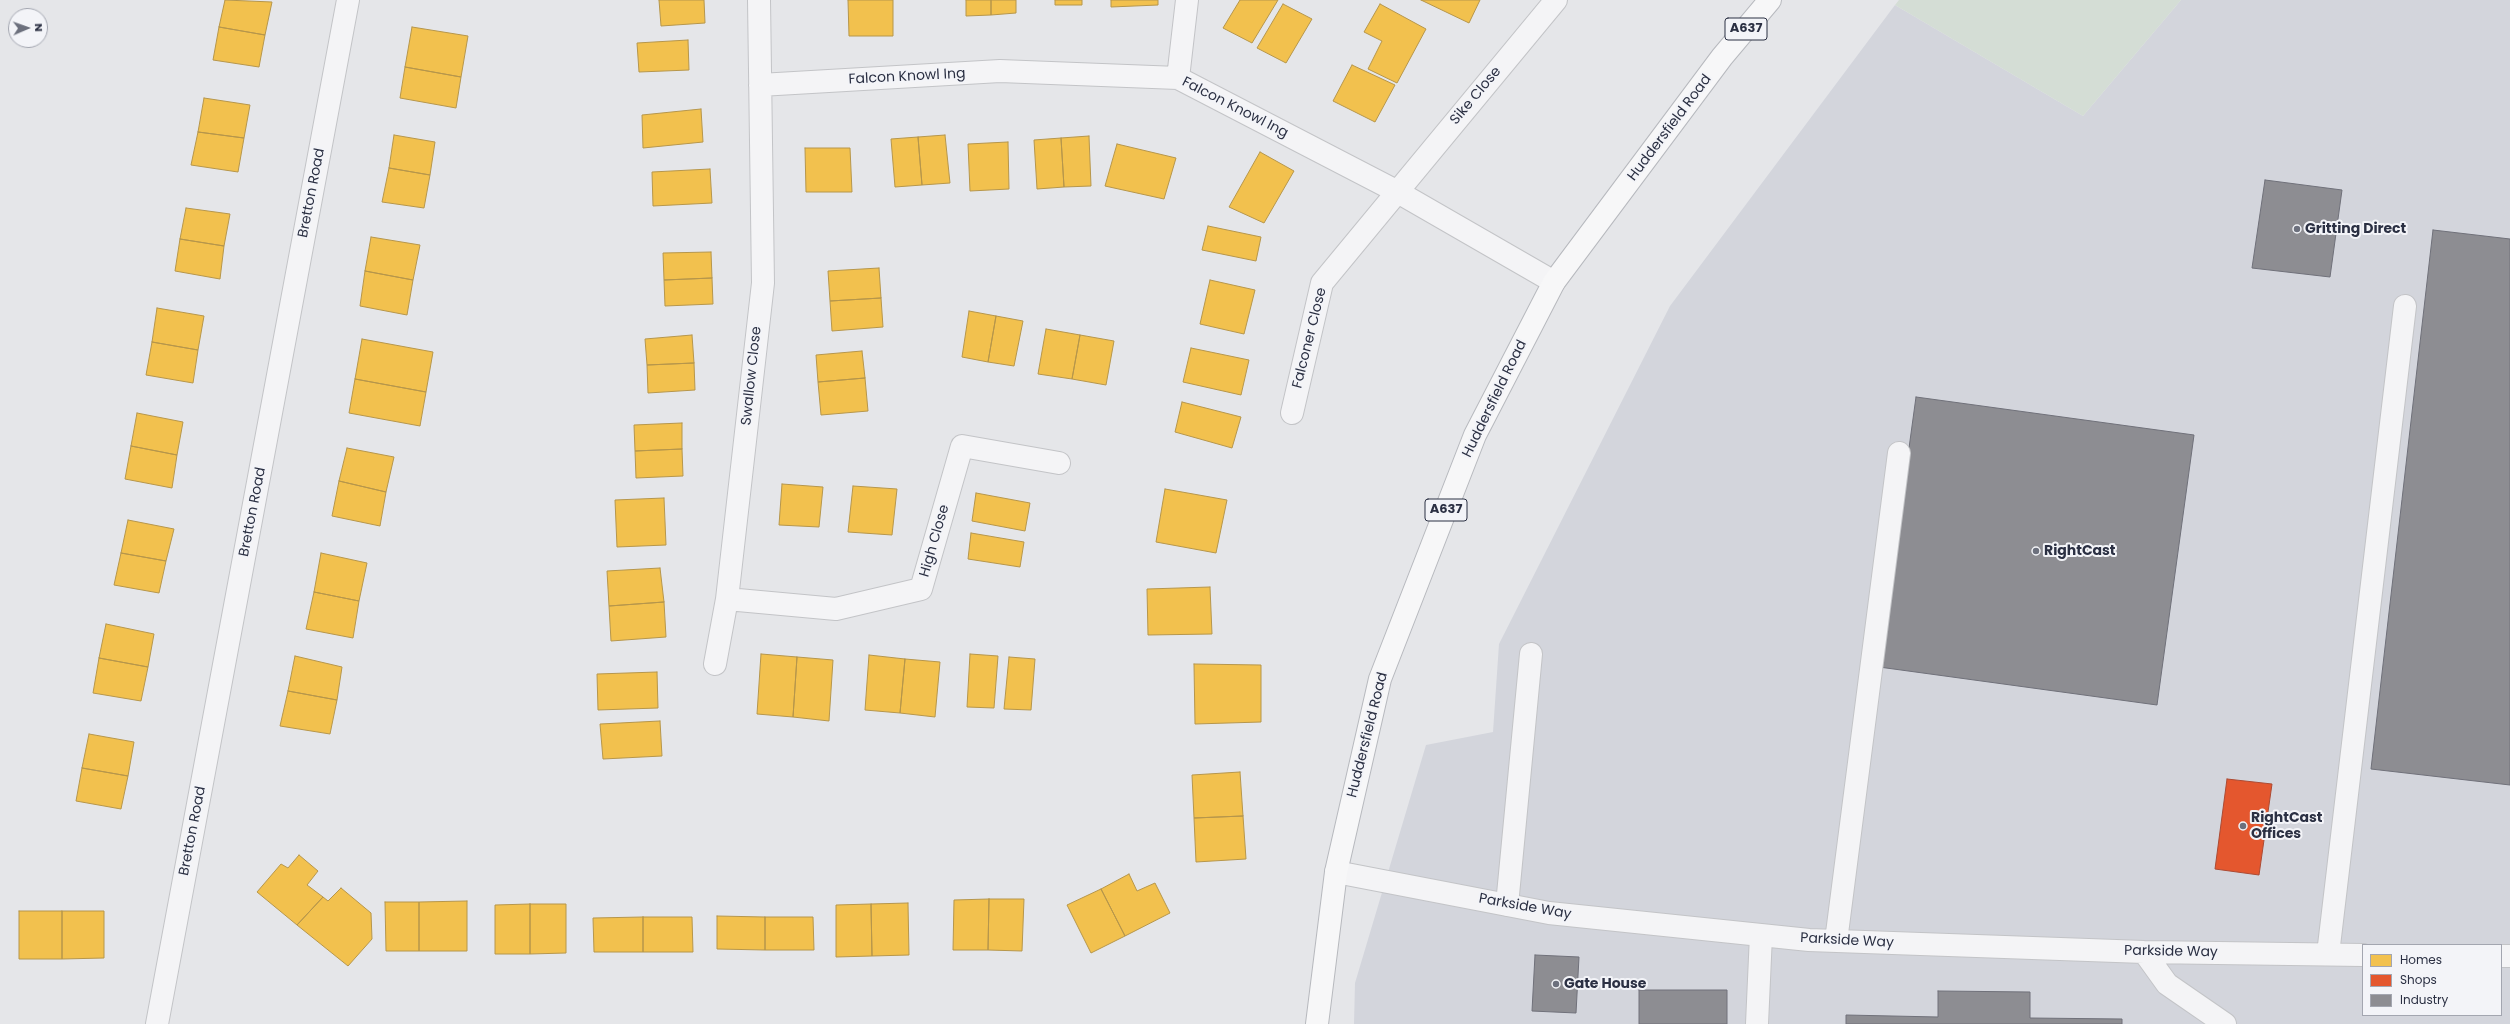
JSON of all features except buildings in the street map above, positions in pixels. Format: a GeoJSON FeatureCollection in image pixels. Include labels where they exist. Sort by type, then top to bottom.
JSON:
{"type":"FeatureCollection","features":[{"type":"Feature","properties":{"kind":"highway","name":"Huddersfield Road"},"geometry":{"type":"LineString","coordinates":[[1317,1024],[1336,872],[1380,679],[1475,435],[1554,282],[1722,58],[1770,0]]}},
{"type":"Feature","properties":{"kind":"street","name":"Bretton Road"},"geometry":{"type":"LineString","coordinates":[[157,1024],[348,0]]}},
{"type":"Feature","properties":{"kind":"street","name":"Swallow Close"},"geometry":{"type":"LineString","coordinates":[[715,664],[727,599],[763,283],[759,0]]}},
{"type":"Feature","properties":{"kind":"street"},"geometry":{"type":"LineString","coordinates":[[1178,78],[1187,0]]}},
{"type":"Feature","properties":{"kind":"street","name":"Sike Close"},"geometry":{"type":"LineString","coordinates":[[1396,191],[1556,0]]}},
{"type":"Feature","properties":{"kind":"street","name":"Falcon Knowl Ing"},"geometry":{"type":"LineString","coordinates":[[760,86],[1000,71],[1178,78],[1396,191],[1554,282]]}},
{"type":"Feature","properties":{"kind":"street","name":"Falconer Close"},"geometry":{"type":"LineString","coordinates":[[1292,412],[1322,283],[1396,191]]}},
{"type":"Feature","properties":{"kind":"street"},"geometry":{"type":"LineString","coordinates":[[2328,954],[2405,306]]}},
{"type":"Feature","properties":{"kind":"street","name":"High Close"},"geometry":{"type":"LineString","coordinates":[[727,599],[836,609],[921,589],[962,446],[1059,463]]}},
{"type":"Feature","properties":{"kind":"street"},"geometry":{"type":"LineString","coordinates":[[1836,941],[1899,453]]}},
{"type":"Feature","properties":{"kind":"street"},"geometry":{"type":"LineString","coordinates":[[1507,905],[1531,654]]}},
{"type":"Feature","properties":{"kind":"street","name":"Parkside Way"},"geometry":{"type":"LineString","coordinates":[[1336,872],[1549,913],[1761,935],[1836,941],[2144,952],[2362,954]]}},
{"type":"Feature","properties":{"kind":"street"},"geometry":{"type":"LineString","coordinates":[[1757,1024],[1761,935]]}},
{"type":"Feature","properties":{"kind":"street"},"geometry":{"type":"LineString","coordinates":[[2144,952],[2167,984],[2225,1024]]}},
{"type":"Feature","properties":{"kind":"shaded area"},"geometry":{"type":"Polygon","coordinates":[[[1899,0],[2181,0],[2083,116],[1895,5],[1899,0]]]}},
{"type":"Feature","properties":{"kind":"shaded area"},"geometry":{"type":"Polygon","coordinates":[[[2181,0],[2510,0],[2510,1024],[1354,1024],[1355,983],[1426,745],[1493,732],[1499,644],[1670,306],[1895,5],[2083,116],[2181,0]]]}},
{"type":"Feature","properties":{"kind":"place","name":"Gritting Direct"},"geometry":{"type":"Point","coordinates":[2297,229]}},
{"type":"Feature","properties":{"kind":"place","name":"RightCast"},"geometry":{"type":"Point","coordinates":[2036,551]}},
{"type":"Feature","properties":{"kind":"place","name":"RightCast Offices"},"geometry":{"type":"Point","coordinates":[2243,826]}},
{"type":"Feature","properties":{"kind":"place","name":"Gate House"},"geometry":{"type":"Point","coordinates":[1556,984]}}]}
